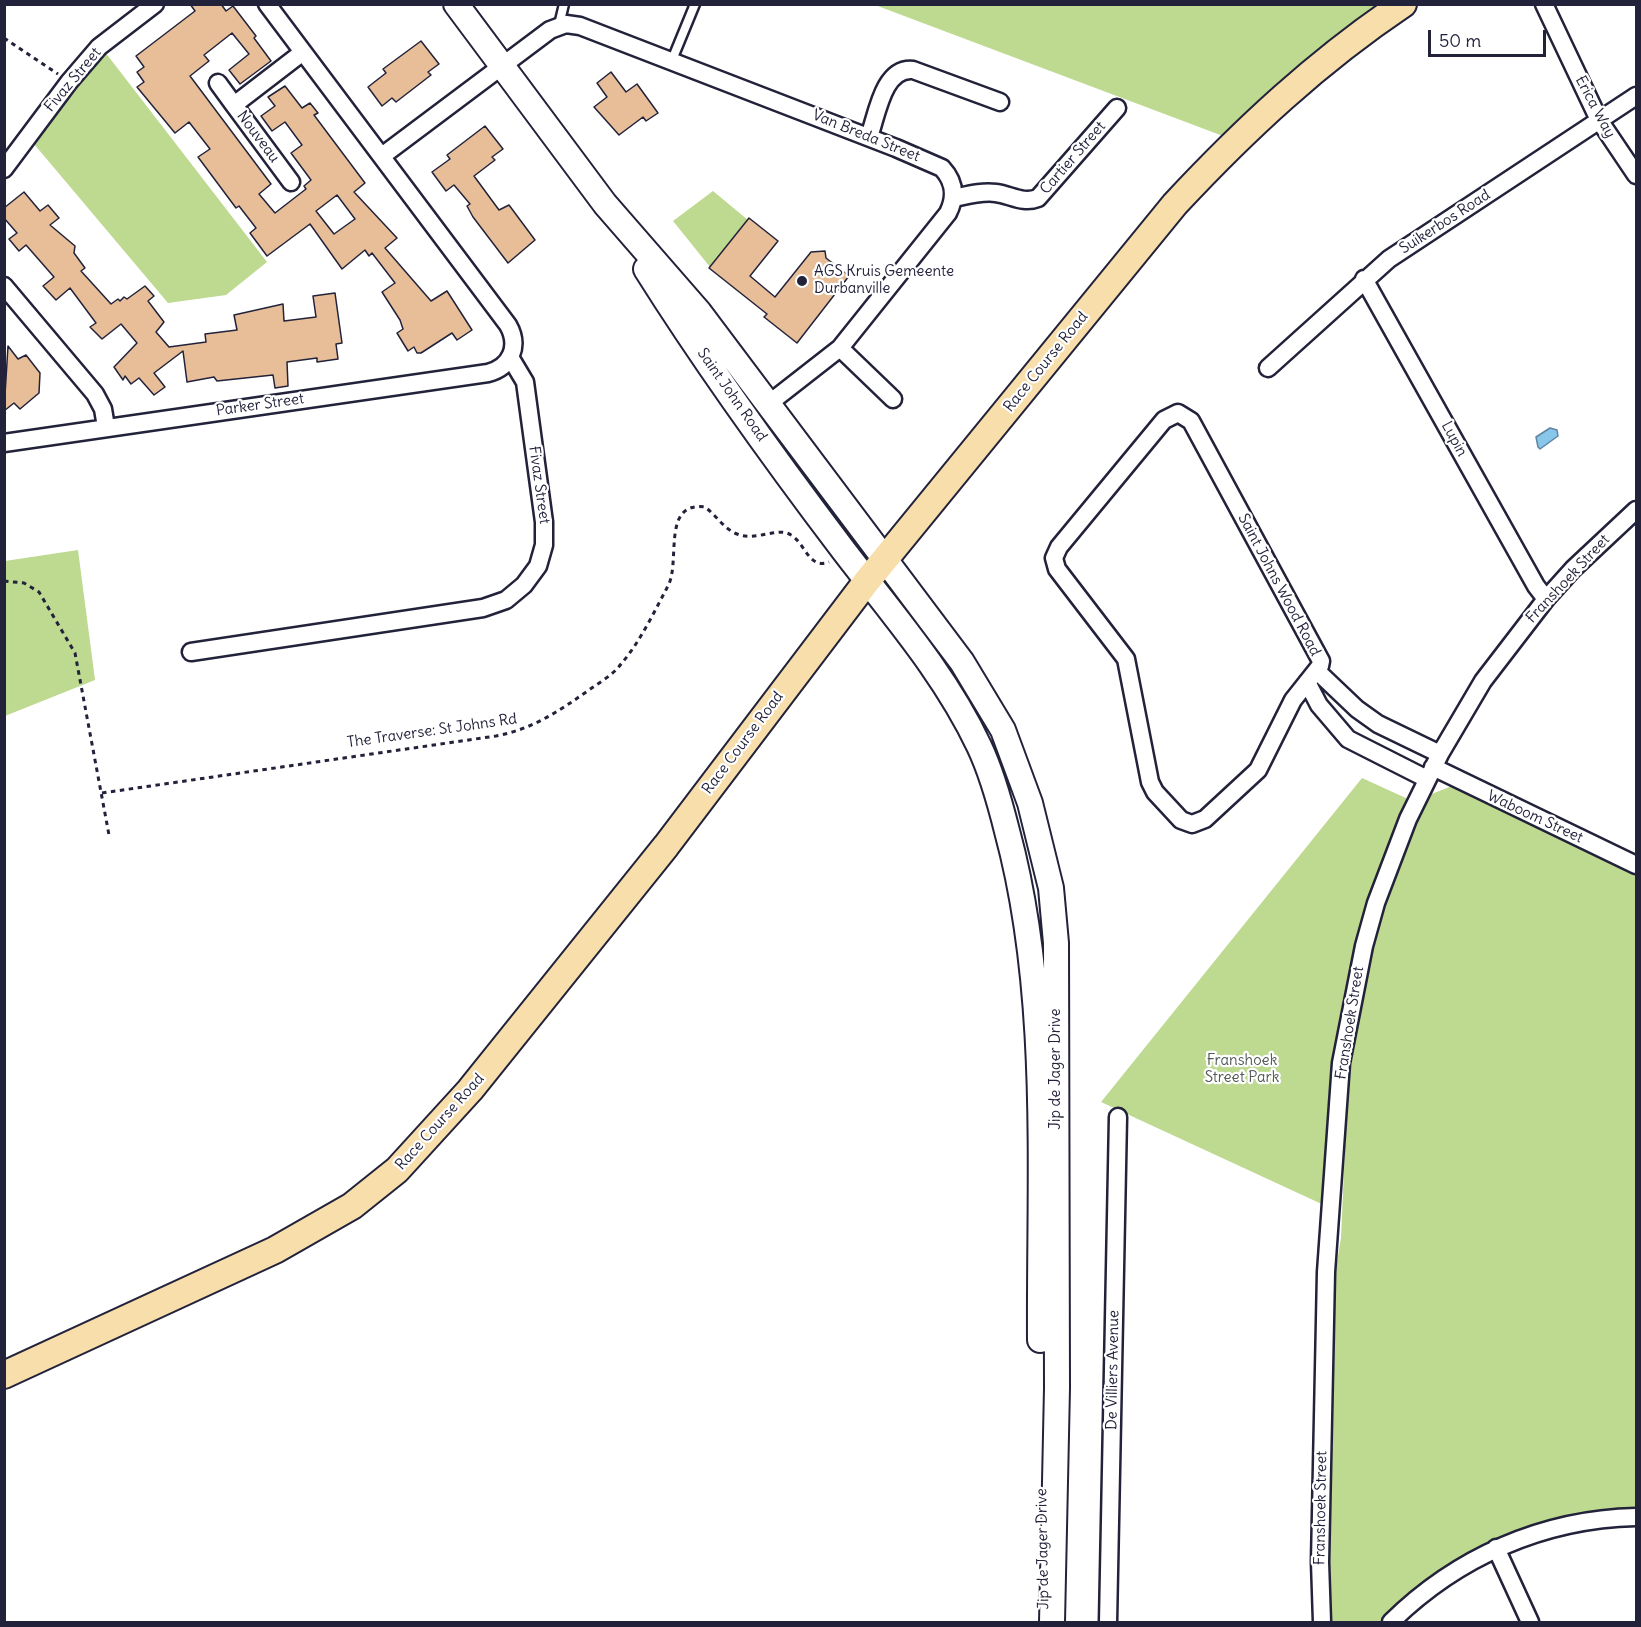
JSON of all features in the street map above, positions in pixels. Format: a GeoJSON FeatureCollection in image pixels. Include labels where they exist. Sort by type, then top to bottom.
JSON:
{"type":"FeatureCollection","features":[{"type":"Feature","properties":{"kind":"main road","name":"Saint John Road"},"geometry":{"type":"LineString","coordinates":[[456,4],[605,204],[699,312],[885,560]]}},
{"type":"Feature","properties":{"kind":"main road","name":"Race Course Road"},"geometry":{"type":"LineString","coordinates":[[4,1375],[275,1250],[352,1206],[397,1170],[470,1090],[666,846],[867,581],[1175,204],[1219,156],[1325,59],[1403,4]]}},
{"type":"Feature","properties":{"kind":"main road","name":"Saint John Road"},"geometry":{"type":"LineString","coordinates":[[605,204],[674,314],[867,581]]}},
{"type":"Feature","properties":{"kind":"main road","name":"Jip de Jager Drive"},"geometry":{"type":"LineString","coordinates":[[885,560],[951,646],[1003,730],[1030,802],[1051,888],[1056,954],[1057,1388],[1052,1623]]}},
{"type":"Feature","properties":{"kind":"main road","name":"Jip de Jager Drive"},"geometry":{"type":"LineString","coordinates":[[867,581],[952,695],[981,750],[999,801],[1025,912],[1038,1062],[1044,1623]]}},
{"type":"Feature","properties":{"kind":"street","name":"Fivaz Street"},"geometry":{"type":"LineString","coordinates":[[4,169],[69,82],[99,47],[156,4]]}},
{"type":"Feature","properties":{"kind":"street","name":"Fivaz Street"},"geometry":{"type":"LineString","coordinates":[[191,652],[483,608],[506,600],[525,585],[538,566],[545,534],[525,382],[510,357],[514,340],[508,325],[267,4]]}},
{"type":"Feature","properties":{"kind":"street","name":"Erica Way"},"geometry":{"type":"LineString","coordinates":[[1544,4],[1599,120],[1636,175]]}},
{"type":"Feature","properties":{"kind":"street"},"geometry":{"type":"LineString","coordinates":[[382,156],[559,25]]}},
{"type":"Feature","properties":{"kind":"street","name":"Van Breda Street"},"geometry":{"type":"LineString","coordinates":[[559,25],[580,26],[672,60],[870,137],[942,168],[953,185],[954,198]]}},
{"type":"Feature","properties":{"kind":"street","name":"Nouveau"},"geometry":{"type":"LineString","coordinates":[[291,182],[234,105],[303,52]]}},
{"type":"Feature","properties":{"kind":"street"},"geometry":{"type":"LineString","coordinates":[[870,137],[889,81],[895,74],[906,69],[1000,102]]}},
{"type":"Feature","properties":{"kind":"street"},"geometry":{"type":"LineString","coordinates":[[218,83],[234,105]]}},
{"type":"Feature","properties":{"kind":"street","name":"Suikerbos Road"},"geometry":{"type":"LineString","coordinates":[[1268,368],[1364,279],[1389,259],[1636,96]]}},
{"type":"Feature","properties":{"kind":"street","name":"Cartier Street"},"geometry":{"type":"LineString","coordinates":[[954,198],[981,192],[997,193],[1027,201],[1038,198],[1117,108]]}},
{"type":"Feature","properties":{"kind":"street"},"geometry":{"type":"LineString","coordinates":[[767,405],[840,348],[948,213],[954,198]]}},
{"type":"Feature","properties":{"kind":"street","name":"Lupin"},"geometry":{"type":"LineString","coordinates":[[1364,279],[1536,586],[1546,599]]}},
{"type":"Feature","properties":{"kind":"street"},"geometry":{"type":"LineString","coordinates":[[4,286],[95,394],[103,409],[106,427]]}},
{"type":"Feature","properties":{"kind":"street"},"geometry":{"type":"LineString","coordinates":[[840,348],[893,399]]}},
{"type":"Feature","properties":{"kind":"street","name":"Parker Street"},"geometry":{"type":"LineString","coordinates":[[4,442],[488,373],[501,368],[510,357]]}},
{"type":"Feature","properties":{"kind":"street","name":"Saint Johns Wood Road"},"geometry":{"type":"LineString","coordinates":[[1178,413],[1191,421],[1318,656],[1320,666],[1312,676],[1293,700],[1258,770],[1204,819],[1196,823],[1184,823],[1155,792],[1148,777],[1126,659],[1057,569],[1054,558],[1059,547],[1164,420],[1171,415],[1178,413]]}},
{"type":"Feature","properties":{"kind":"street","name":"Franshoek Street"},"geometry":{"type":"LineString","coordinates":[[1322,1623],[1320,1613],[1324,1318],[1341,1063],[1354,985],[1376,903],[1408,819],[1433,767],[1483,681],[1546,599],[1581,562],[1635,514]]}},
{"type":"Feature","properties":{"kind":"street"},"geometry":{"type":"LineString","coordinates":[[1312,676],[1319,705],[1348,739],[1433,767]]}},
{"type":"Feature","properties":{"kind":"street"},"geometry":{"type":"LineString","coordinates":[[1312,676],[1433,767]]}},
{"type":"Feature","properties":{"kind":"street","name":"Waboom Street"},"geometry":{"type":"LineString","coordinates":[[1433,767],[1636,865]]}},
{"type":"Feature","properties":{"kind":"street","name":"De Villiers Avenue"},"geometry":{"type":"LineString","coordinates":[[1108,1623],[1118,1117]]}},
{"type":"Feature","properties":{"kind":"street"},"geometry":{"type":"LineString","coordinates":[[1390,1623],[1430,1588],[1462,1566],[1496,1548],[1563,1525],[1605,1518],[1636,1517]]}},
{"type":"Feature","properties":{"kind":"street"},"geometry":{"type":"LineString","coordinates":[[1496,1548],[1530,1623]]}},
{"type":"Feature","properties":{"kind":"lane"},"geometry":{"type":"LineString","coordinates":[[559,25],[564,4]]}},
{"type":"Feature","properties":{"kind":"lane"},"geometry":{"type":"LineString","coordinates":[[672,60],[695,4]]}},
{"type":"Feature","properties":{"kind":"path"},"geometry":{"type":"LineString","coordinates":[[4,38],[69,82]]}},
{"type":"Feature","properties":{"kind":"path","name":"The Traverse: St Johns Rd"},"geometry":{"type":"LineString","coordinates":[[102,793],[496,736],[529,728],[554,714],[621,664],[672,578],[675,525],[681,515],[693,507],[705,507],[738,534],[756,537],[786,532],[794,536],[814,562],[821,564],[831,560]]}},
{"type":"Feature","properties":{"kind":"path"},"geometry":{"type":"LineString","coordinates":[[4,581],[24,583],[39,592],[75,653],[109,835]]}},
{"type":"Feature","properties":{"kind":"green space"},"geometry":{"type":"Polygon","coordinates":[[[875,5],[1380,5],[1223,136],[875,5]]]}},
{"type":"Feature","properties":{"kind":"green space"},"geometry":{"type":"Polygon","coordinates":[[[105,52],[267,262],[226,295],[168,303],[34,144],[105,52]]]}},
{"type":"Feature","properties":{"kind":"green space"},"geometry":{"type":"Polygon","coordinates":[[[713,191],[748,220],[710,267],[673,221],[713,191]]]}},
{"type":"Feature","properties":{"kind":"green space"},"geometry":{"type":"Polygon","coordinates":[[[78,550],[95,680],[5,716],[5,561],[78,550]]]}},
{"type":"Feature","properties":{"kind":"green space","name":"Franshoek Street Park"},"geometry":{"type":"Polygon","coordinates":[[[1362,778],[1408,799],[1371,896],[1344,996],[1331,1083],[1326,1206],[1101,1102],[1362,778]]]}},
{"type":"Feature","properties":{"kind":"green space"},"geometry":{"type":"Polygon","coordinates":[[[1452,786],[1636,874],[1636,1509],[1600,1512],[1530,1527],[1465,1556],[1434,1575],[1380,1622],[1330,1622],[1328,1611],[1332,1292],[1341,1238],[1348,1079],[1369,961],[1381,918],[1411,835],[1429,795],[1452,786]]]}},
{"type":"Feature","properties":{"kind":"water"},"geometry":{"type":"Polygon","coordinates":[[[1550,428],[1557,430],[1558,436],[1540,449],[1536,437],[1550,428]]]}},
{"type":"Feature","properties":{"kind":"building"},"geometry":{"type":"Polygon","coordinates":[[[190,4],[221,4],[226,11],[233,6],[256,36],[254,38],[271,61],[240,84],[229,70],[249,54],[232,33],[204,55],[209,61],[190,76],[271,184],[259,194],[275,213],[306,189],[304,186],[311,180],[291,153],[302,145],[285,122],[272,131],[261,116],[275,106],[268,97],[285,86],[302,108],[310,103],[318,113],[314,115],[365,183],[354,192],[397,238],[385,248],[431,301],[447,291],[472,330],[457,340],[452,333],[421,353],[417,353],[414,347],[408,351],[397,333],[403,329],[400,320],[382,292],[395,283],[372,253],[369,256],[365,250],[342,269],[310,224],[267,256],[250,233],[256,228],[239,206],[236,208],[198,157],[210,149],[189,122],[175,133],[137,87],[144,82],[137,72],[144,67],[136,56],[195,11],[190,4]],[[337,195],[316,211],[334,234],[355,219],[337,195]]]}},
{"type":"Feature","properties":{"kind":"building"},"geometry":{"type":"Polygon","coordinates":[[[421,41],[439,64],[428,72],[431,75],[396,102],[392,98],[382,106],[368,87],[386,73],[383,69],[421,41]]]}},
{"type":"Feature","properties":{"kind":"building"},"geometry":{"type":"Polygon","coordinates":[[[611,72],[626,92],[637,84],[658,113],[646,121],[643,117],[619,135],[594,107],[607,97],[597,83],[611,72]]]}},
{"type":"Feature","properties":{"kind":"building"},"geometry":{"type":"Polygon","coordinates":[[[485,126],[503,149],[492,157],[495,160],[474,176],[499,210],[509,205],[535,240],[508,263],[473,217],[467,206],[470,204],[454,185],[446,191],[432,172],[450,159],[447,155],[485,126]]]}},
{"type":"Feature","properties":{"kind":"building"},"geometry":{"type":"Polygon","coordinates":[[[24,192],[40,211],[48,205],[59,218],[50,225],[75,246],[74,253],[85,268],[81,271],[111,304],[124,297],[127,299],[145,286],[154,296],[148,301],[164,322],[156,332],[169,347],[206,342],[205,334],[237,330],[234,315],[283,304],[284,321],[316,317],[313,296],[335,293],[342,343],[336,344],[338,359],[317,362],[317,358],[287,362],[288,386],[275,388],[273,375],[217,381],[214,377],[187,382],[183,351],[154,373],[165,387],[154,395],[139,378],[131,384],[125,376],[123,380],[114,367],[137,343],[121,324],[102,339],[90,327],[96,323],[70,288],[56,300],[43,286],[54,277],[26,245],[19,251],[9,239],[17,233],[4,218],[4,208],[24,192]]]}},
{"type":"Feature","properties":{"kind":"building","name":"AGS Kruis Gemeente Durbanville"},"geometry":{"type":"Polygon","coordinates":[[[749,218],[778,241],[750,276],[775,297],[811,252],[825,251],[826,258],[849,276],[797,343],[764,317],[767,314],[709,268],[749,218]]]}},
{"type":"Feature","properties":{"kind":"building"},"geometry":{"type":"Polygon","coordinates":[[[8,346],[18,359],[26,355],[40,373],[39,393],[20,409],[14,403],[4,411],[8,346]]]}},
{"type":"Feature","properties":{"kind":"place","name":"AGS Kruis Gemeente Durbanville"},"geometry":{"type":"Point","coordinates":[802,281]}}]}
